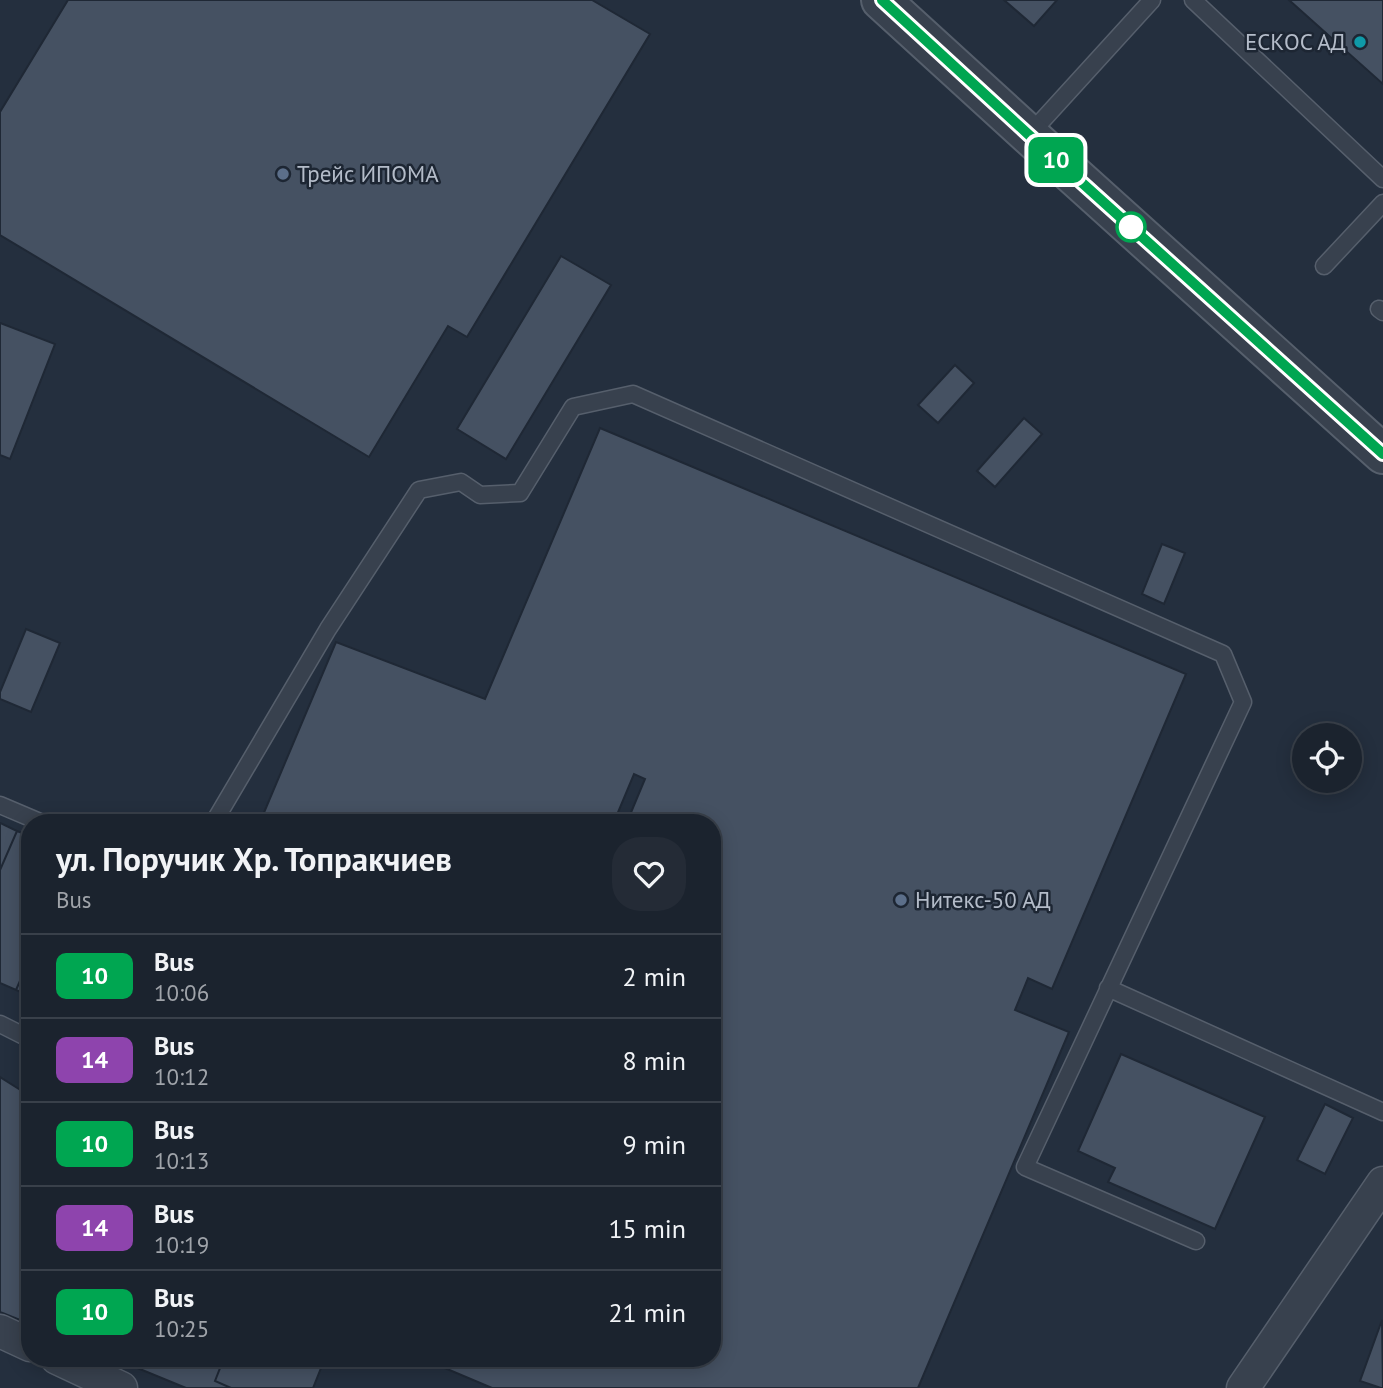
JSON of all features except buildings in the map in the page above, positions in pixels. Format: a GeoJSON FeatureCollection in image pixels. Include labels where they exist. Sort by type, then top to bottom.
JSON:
{"type":"FeatureCollection","features":[{"type":"Feature","properties":{"kind":"street"},"geometry":{"type":"LineString","coordinates":[[881,0],[1383,454]]}},
{"type":"Feature","properties":{"kind":"street"},"geometry":{"type":"LineString","coordinates":[[1243,1388],[1383,1183]]}},
{"type":"Feature","properties":{"kind":"street"},"geometry":{"type":"LineString","coordinates":[[0,1331],[21,1341]]}},
{"type":"Feature","properties":{"kind":"street"},"geometry":{"type":"LineString","coordinates":[[76,1367],[121,1388]]}},
{"type":"Feature","properties":{"kind":"lane"},"geometry":{"type":"LineString","coordinates":[[1029,135],[1152,0]]}},
{"type":"Feature","properties":{"kind":"lane"},"geometry":{"type":"LineString","coordinates":[[1193,0],[1383,179]]}},
{"type":"Feature","properties":{"kind":"lane"},"geometry":{"type":"LineString","coordinates":[[1324,266],[1383,203]]}},
{"type":"Feature","properties":{"kind":"lane"},"geometry":{"type":"LineString","coordinates":[[219,814],[328,629],[419,490],[461,482],[481,495],[520,493],[573,407],[633,394],[1223,654],[1243,702],[1025,1167],[1196,1241]]}},
{"type":"Feature","properties":{"kind":"lane"},"geometry":{"type":"LineString","coordinates":[[0,805],[21,814]]}},
{"type":"Feature","properties":{"kind":"lane"},"geometry":{"type":"LineString","coordinates":[[1108,988],[1383,1112]]}},
{"type":"Feature","properties":{"kind":"lane"},"geometry":{"type":"LineString","coordinates":[[0,1024],[21,1034]]}},
{"type":"Feature","properties":{"kind":"bus line","name":"10"},"geometry":{"type":"LineString","coordinates":[[882,0],[1383,454]]}},
{"type":"Feature","properties":{"kind":"place","name":"ЕСКОС АД"},"geometry":{"type":"Point","coordinates":[1360,42]}},
{"type":"Feature","properties":{"kind":"place","name":"Трейс ИПОМА"},"geometry":{"type":"Point","coordinates":[283,174]}},
{"type":"Feature","properties":{"kind":"place","name":"Нитекс-50 АД"},"geometry":{"type":"Point","coordinates":[901,900]}}]}
